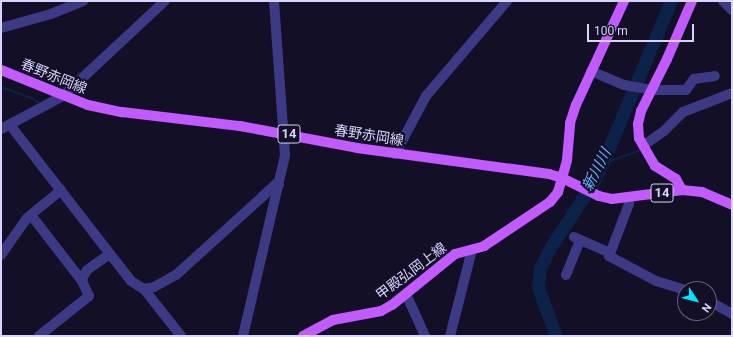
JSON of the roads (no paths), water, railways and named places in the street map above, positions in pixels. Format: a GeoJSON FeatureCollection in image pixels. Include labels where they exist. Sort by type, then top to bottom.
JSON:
{"type":"FeatureCollection","features":[{"type":"Feature","properties":{"kind":"main road","name":"甲殿弘岡上線"},"geometry":{"type":"LineString","coordinates":[[303,336],[333,320],[381,311],[406,294],[455,254],[484,246],[550,202],[558,192],[567,160],[570,123],[591,71],[624,1]]}},
{"type":"Feature","properties":{"kind":"main road"},"geometry":{"type":"LineString","coordinates":[[682,190],[676,180],[655,166],[639,138],[638,124],[651,90],[692,1]]}},
{"type":"Feature","properties":{"kind":"main road","name":"春野赤岡線"},"geometry":{"type":"LineString","coordinates":[[1,70],[88,105],[122,112],[285,134],[395,154],[562,178],[590,193],[612,198],[628,198],[682,190],[702,192],[732,205]]}},
{"type":"Feature","properties":{"kind":"street"},"geometry":{"type":"LineString","coordinates":[[1,28],[51,14],[83,1]]}},
{"type":"Feature","properties":{"kind":"street"},"geometry":{"type":"LineString","coordinates":[[165,1],[63,96],[5,127],[61,190],[131,281],[144,289],[178,335]]}},
{"type":"Feature","properties":{"kind":"street"},"geometry":{"type":"LineString","coordinates":[[243,336],[286,155],[274,1]]}},
{"type":"Feature","properties":{"kind":"street"},"geometry":{"type":"LineString","coordinates":[[395,154],[426,96],[507,1]]}},
{"type":"Feature","properties":{"kind":"street"},"geometry":{"type":"LineString","coordinates":[[723,1],[732,10]]}},
{"type":"Feature","properties":{"kind":"street"},"geometry":{"type":"LineString","coordinates":[[591,71],[635,87],[651,90],[686,90],[694,79],[716,76]]}},
{"type":"Feature","properties":{"kind":"street"},"geometry":{"type":"LineString","coordinates":[[645,148],[683,112],[732,93]]}},
{"type":"Feature","properties":{"kind":"street"},"geometry":{"type":"LineString","coordinates":[[144,289],[154,287],[176,275],[272,188],[279,185]]}},
{"type":"Feature","properties":{"kind":"street"},"geometry":{"type":"LineString","coordinates":[[1,255],[32,215],[61,190]]}},
{"type":"Feature","properties":{"kind":"street"},"geometry":{"type":"LineString","coordinates":[[628,198],[629,204],[609,256],[656,281],[677,288]]}},
{"type":"Feature","properties":{"kind":"street"},"geometry":{"type":"LineString","coordinates":[[32,215],[82,281],[89,296],[39,336]]}},
{"type":"Feature","properties":{"kind":"street"},"geometry":{"type":"LineString","coordinates":[[566,275],[577,239],[610,253]]}},
{"type":"Feature","properties":{"kind":"street"},"geometry":{"type":"LineString","coordinates":[[450,336],[472,250]]}},
{"type":"Feature","properties":{"kind":"street"},"geometry":{"type":"LineString","coordinates":[[82,281],[87,270],[110,254]]}},
{"type":"Feature","properties":{"kind":"street"},"geometry":{"type":"LineString","coordinates":[[406,294],[425,336]]}},
{"type":"Feature","properties":{"kind":"street"},"geometry":{"type":"LineString","coordinates":[[717,306],[732,314]]}},
{"type":"Feature","properties":{"kind":"waterway","name":"新川川"},"geometry":{"type":"LineString","coordinates":[[556,336],[538,287],[540,268],[550,248],[592,184],[602,164],[671,1]]}},
{"type":"Feature","properties":{"kind":"waterway"},"geometry":{"type":"LineString","coordinates":[[63,89],[80,73]]}},
{"type":"Feature","properties":{"kind":"waterway"},"geometry":{"type":"LineString","coordinates":[[1,87],[32,98],[41,104]]}},
{"type":"Feature","properties":{"kind":"waterway"},"geometry":{"type":"LineString","coordinates":[[602,164],[641,150]]}},
{"type":"Feature","properties":{"kind":"waterway"},"geometry":{"type":"LineString","coordinates":[[327,328],[329,336]]}}]}
